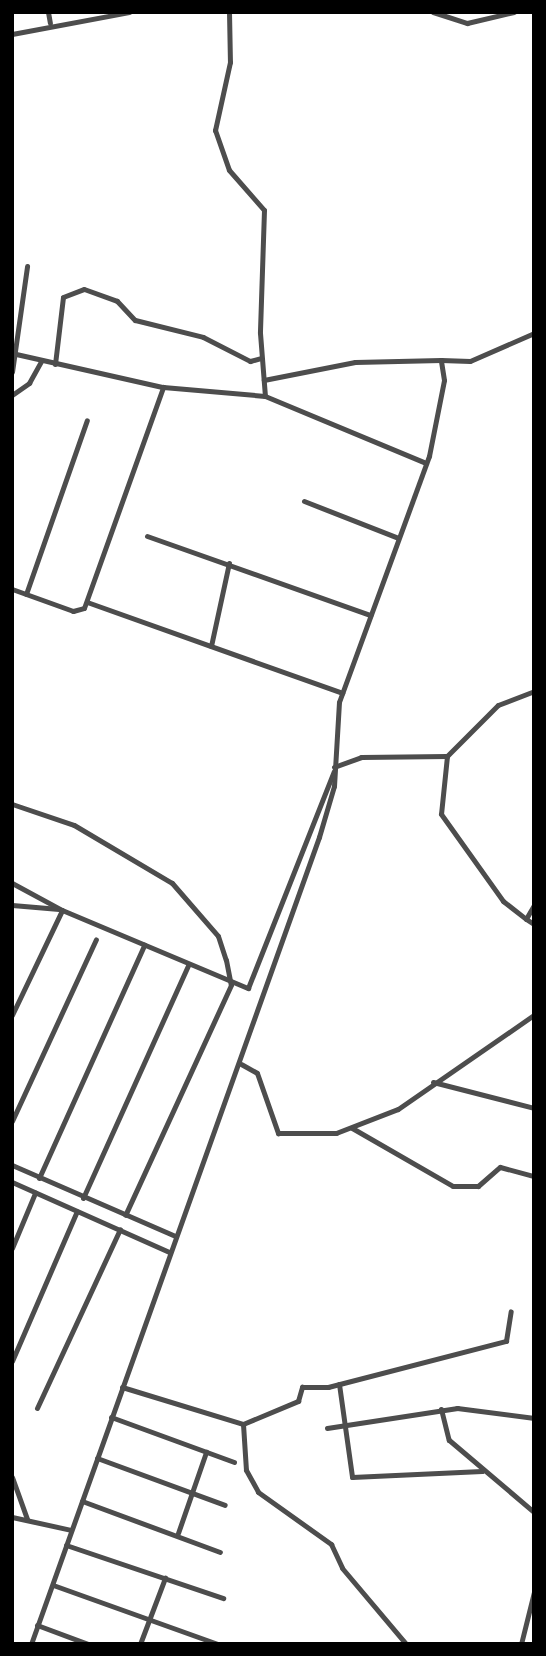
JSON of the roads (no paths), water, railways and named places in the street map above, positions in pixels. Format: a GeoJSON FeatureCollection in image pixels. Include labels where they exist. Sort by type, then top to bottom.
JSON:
{"type":"FeatureCollection","features":[{"type":"Feature","properties":{"kind":"street"},"geometry":{"type":"LineString","coordinates":[[48,12],[50,23]]}},
{"type":"Feature","properties":{"kind":"street"},"geometry":{"type":"LineString","coordinates":[[12,34],[50,23],[129,12]]}},
{"type":"Feature","properties":{"kind":"street"},"geometry":{"type":"LineString","coordinates":[[229,12],[230,62],[215,130],[223,161],[264,211],[261,358],[265,396]]}},
{"type":"Feature","properties":{"kind":"street"},"geometry":{"type":"LineString","coordinates":[[433,12],[467,23],[514,12]]}},
{"type":"Feature","properties":{"kind":"street"},"geometry":{"type":"LineString","coordinates":[[12,372],[27,266]]}},
{"type":"Feature","properties":{"kind":"street"},"geometry":{"type":"LineString","coordinates":[[55,364],[63,297],[84,289],[117,301],[135,320],[203,337],[250,361],[261,358]]}},
{"type":"Feature","properties":{"kind":"street"},"geometry":{"type":"LineString","coordinates":[[264,380],[355,362],[470,361],[534,333]]}},
{"type":"Feature","properties":{"kind":"street"},"geometry":{"type":"LineString","coordinates":[[16,354],[163,387],[265,396],[426,463]]}},
{"type":"Feature","properties":{"kind":"street"},"geometry":{"type":"LineString","coordinates":[[31,1644],[169,1252],[242,1064],[332,797],[342,693],[396,537],[426,463],[444,386],[441,360]]}},
{"type":"Feature","properties":{"kind":"street"},"geometry":{"type":"LineString","coordinates":[[12,395],[29,383],[41,361]]}},
{"type":"Feature","properties":{"kind":"street"},"geometry":{"type":"LineString","coordinates":[[12,589],[74,611],[88,602],[163,387]]}},
{"type":"Feature","properties":{"kind":"street"},"geometry":{"type":"LineString","coordinates":[[26,594],[86,420]]}},
{"type":"Feature","properties":{"kind":"street"},"geometry":{"type":"LineString","coordinates":[[304,501],[396,537]]}},
{"type":"Feature","properties":{"kind":"street"},"geometry":{"type":"LineString","coordinates":[[147,536],[370,615]]}},
{"type":"Feature","properties":{"kind":"street"},"geometry":{"type":"LineString","coordinates":[[211,646],[229,563]]}},
{"type":"Feature","properties":{"kind":"street"},"geometry":{"type":"LineString","coordinates":[[88,602],[342,693]]}},
{"type":"Feature","properties":{"kind":"street"},"geometry":{"type":"LineString","coordinates":[[534,691],[498,705],[447,756],[440,814],[503,901],[534,924]]}},
{"type":"Feature","properties":{"kind":"street"},"geometry":{"type":"LineString","coordinates":[[12,883],[60,910],[231,985],[252,985],[334,769],[361,757],[447,756]]}},
{"type":"Feature","properties":{"kind":"street"},"geometry":{"type":"LineString","coordinates":[[12,804],[74,825],[172,883],[218,936],[231,985],[125,1215]]}},
{"type":"Feature","properties":{"kind":"street"},"geometry":{"type":"LineString","coordinates":[[12,905],[60,910]]}},
{"type":"Feature","properties":{"kind":"street"},"geometry":{"type":"LineString","coordinates":[[526,919],[534,905]]}},
{"type":"Feature","properties":{"kind":"street"},"geometry":{"type":"LineString","coordinates":[[12,1014],[60,910]]}},
{"type":"Feature","properties":{"kind":"street"},"geometry":{"type":"LineString","coordinates":[[12,1121],[96,939]]}},
{"type":"Feature","properties":{"kind":"street"},"geometry":{"type":"LineString","coordinates":[[39,1178],[144,945]]}},
{"type":"Feature","properties":{"kind":"street"},"geometry":{"type":"LineString","coordinates":[[83,1198],[188,965]]}},
{"type":"Feature","properties":{"kind":"street"},"geometry":{"type":"LineString","coordinates":[[242,1064],[257,1073],[278,1133],[317,1135],[352,1128],[398,1109],[433,1082],[534,1015]]}},
{"type":"Feature","properties":{"kind":"street"},"geometry":{"type":"LineString","coordinates":[[433,1082],[534,1108]]}},
{"type":"Feature","properties":{"kind":"street"},"geometry":{"type":"LineString","coordinates":[[352,1128],[453,1186],[478,1186],[500,1167],[534,1176]]}},
{"type":"Feature","properties":{"kind":"street"},"geometry":{"type":"LineString","coordinates":[[12,1165],[175,1236]]}},
{"type":"Feature","properties":{"kind":"street"},"geometry":{"type":"LineString","coordinates":[[12,1182],[169,1252]]}},
{"type":"Feature","properties":{"kind":"street"},"geometry":{"type":"LineString","coordinates":[[12,1248],[35,1193]]}},
{"type":"Feature","properties":{"kind":"street"},"geometry":{"type":"LineString","coordinates":[[12,1361],[78,1211]]}},
{"type":"Feature","properties":{"kind":"street"},"geometry":{"type":"LineString","coordinates":[[37,1408],[120,1229]]}},
{"type":"Feature","properties":{"kind":"street"},"geometry":{"type":"LineString","coordinates":[[122,1387],[243,1424],[298,1401],[302,1387],[339,1384],[506,1341],[511,1311]]}},
{"type":"Feature","properties":{"kind":"street"},"geometry":{"type":"LineString","coordinates":[[339,1384],[352,1477],[482,1471]]}},
{"type":"Feature","properties":{"kind":"street"},"geometry":{"type":"LineString","coordinates":[[441,1409],[448,1439],[482,1471],[534,1512]]}},
{"type":"Feature","properties":{"kind":"street"},"geometry":{"type":"LineString","coordinates":[[327,1428],[441,1409],[534,1418]]}},
{"type":"Feature","properties":{"kind":"street"},"geometry":{"type":"LineString","coordinates":[[111,1417],[233,1462]]}},
{"type":"Feature","properties":{"kind":"street"},"geometry":{"type":"LineString","coordinates":[[243,1424],[246,1470],[258,1492],[331,1544],[342,1568],[406,1644]]}},
{"type":"Feature","properties":{"kind":"street"},"geometry":{"type":"LineString","coordinates":[[178,1532],[206,1452]]}},
{"type":"Feature","properties":{"kind":"street"},"geometry":{"type":"LineString","coordinates":[[97,1458],[225,1505]]}},
{"type":"Feature","properties":{"kind":"street"},"geometry":{"type":"LineString","coordinates":[[12,1477],[27,1519]]}},
{"type":"Feature","properties":{"kind":"street"},"geometry":{"type":"LineString","coordinates":[[82,1501],[178,1532],[220,1552]]}},
{"type":"Feature","properties":{"kind":"street"},"geometry":{"type":"LineString","coordinates":[[12,1517],[71,1530]]}},
{"type":"Feature","properties":{"kind":"street"},"geometry":{"type":"LineString","coordinates":[[66,1545],[223,1598]]}},
{"type":"Feature","properties":{"kind":"street"},"geometry":{"type":"LineString","coordinates":[[141,1644],[164,1578]]}},
{"type":"Feature","properties":{"kind":"street"},"geometry":{"type":"LineString","coordinates":[[52,1585],[218,1644]]}},
{"type":"Feature","properties":{"kind":"street"},"geometry":{"type":"LineString","coordinates":[[521,1644],[534,1592]]}},
{"type":"Feature","properties":{"kind":"street"},"geometry":{"type":"LineString","coordinates":[[37,1625],[88,1644]]}}]}
